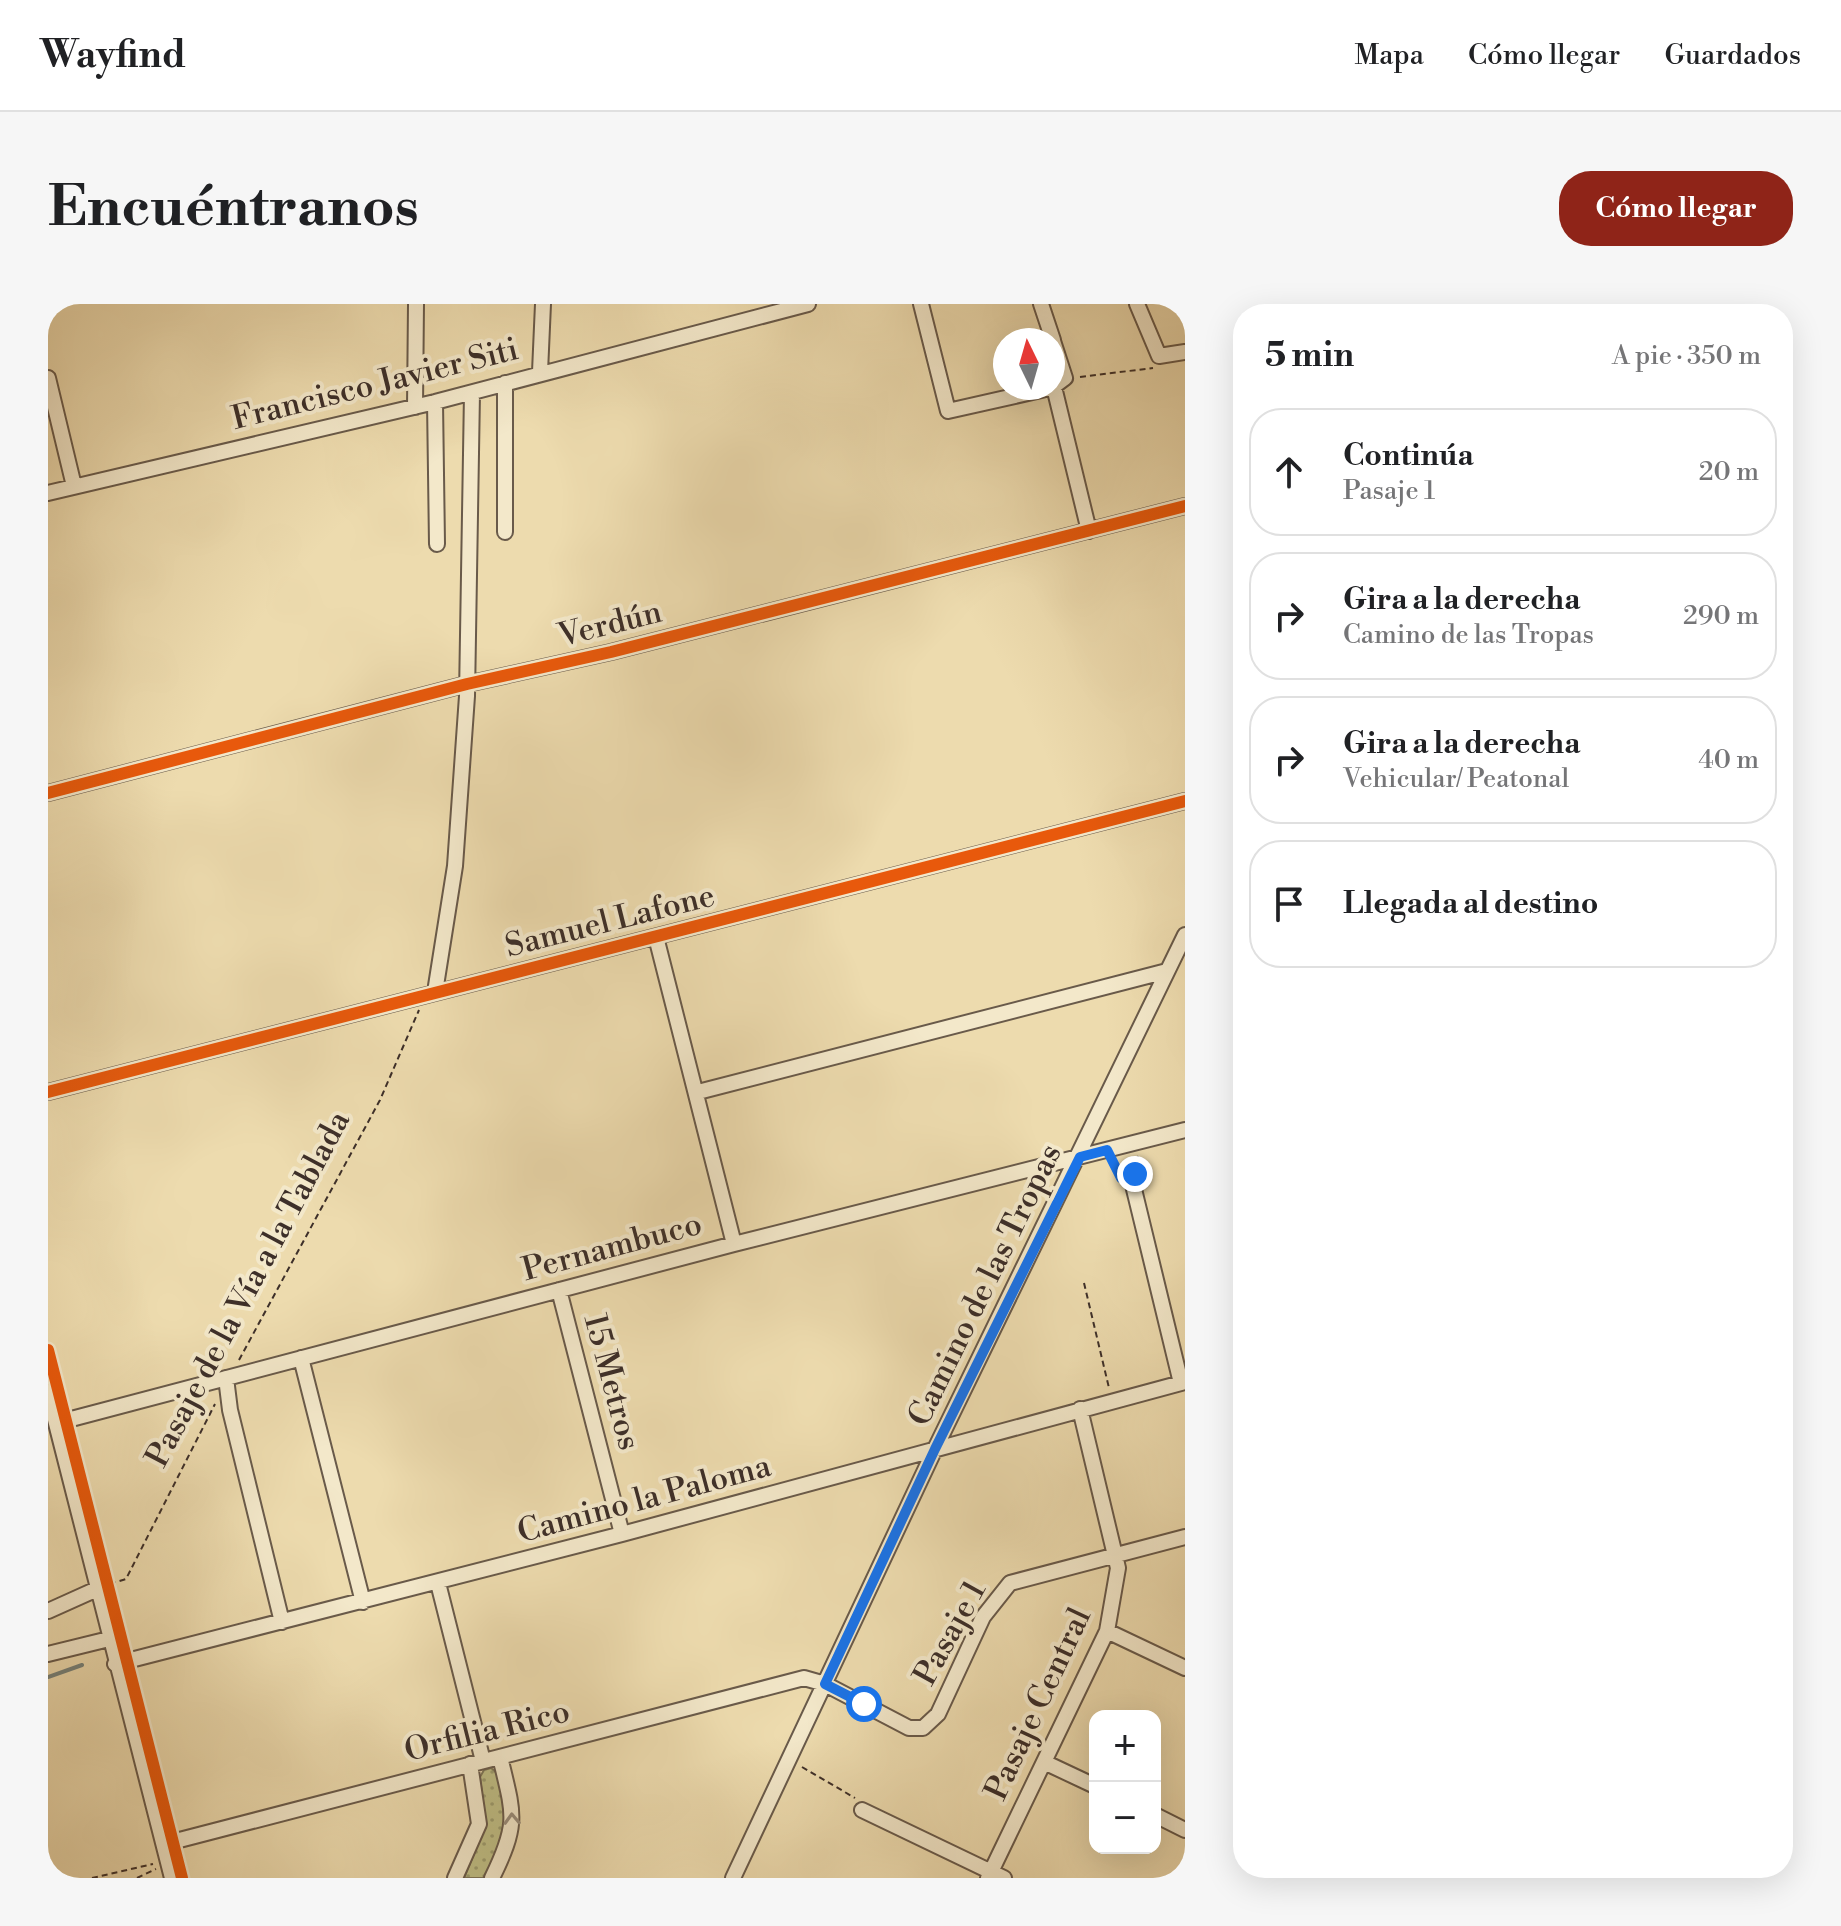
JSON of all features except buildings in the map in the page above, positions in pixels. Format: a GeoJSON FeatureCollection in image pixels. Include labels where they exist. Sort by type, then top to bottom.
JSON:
{"type":"FeatureCollection","features":[{"type":"Feature","properties":{"kind":"street"},"geometry":{"type":"LineString","coordinates":[[415,407],[416,304]]}},
{"type":"Feature","properties":{"kind":"street"},"geometry":{"type":"LineString","coordinates":[[540,372],[543,304]]}},
{"type":"Feature","properties":{"kind":"street","name":"Francisco Javier Siti"},"geometry":{"type":"LineString","coordinates":[[48,493],[472,393],[540,372],[808,304]]}},
{"type":"Feature","properties":{"kind":"street"},"geometry":{"type":"LineString","coordinates":[[921,304],[948,411],[994,400]]}},
{"type":"Feature","properties":{"kind":"street"},"geometry":{"type":"LineString","coordinates":[[1041,304],[1049,328]]}},
{"type":"Feature","properties":{"kind":"street"},"geometry":{"type":"LineString","coordinates":[[1137,304],[1159,356],[1185,352]]}},
{"type":"Feature","properties":{"kind":"street"},"geometry":{"type":"LineString","coordinates":[[48,378],[74,486]]}},
{"type":"Feature","properties":{"kind":"street"},"geometry":{"type":"LineString","coordinates":[[505,383],[505,532]]}},
{"type":"Feature","properties":{"kind":"street"},"geometry":{"type":"LineString","coordinates":[[430,993],[455,866],[467,684],[472,393]]}},
{"type":"Feature","properties":{"kind":"street"},"geometry":{"type":"LineString","coordinates":[[1059,400],[1089,531]]}},
{"type":"Feature","properties":{"kind":"street"},"geometry":{"type":"LineString","coordinates":[[435,402],[437,544]]}},
{"type":"Feature","properties":{"kind":"street","name":"Verdún"},"geometry":{"type":"LineString","coordinates":[[48,793],[467,684],[611,652],[1185,506]]}},
{"type":"Feature","properties":{"kind":"street","name":"Samuel Lafone"},"geometry":{"type":"LineString","coordinates":[[48,1092],[1185,801]]}},
{"type":"Feature","properties":{"kind":"street","name":"Camino de las Tropas"},"geometry":{"type":"LineString","coordinates":[[733,1878],[935,1449],[1080,1157],[1185,935]]}},
{"type":"Feature","properties":{"kind":"street"},"geometry":{"type":"LineString","coordinates":[[656,937],[698,1092],[734,1244]]}},
{"type":"Feature","properties":{"kind":"street"},"geometry":{"type":"LineString","coordinates":[[698,1092],[1167,971]]}},
{"type":"Feature","properties":{"kind":"street","name":"Pernambuco"},"geometry":{"type":"LineString","coordinates":[[56,1423],[734,1244],[1185,1130]]}},
{"type":"Feature","properties":{"kind":"street"},"geometry":{"type":"LineString","coordinates":[[1132,1181],[1183,1382]]}},
{"type":"Feature","properties":{"kind":"street","name":"15 Metros"},"geometry":{"type":"LineString","coordinates":[[559,1290],[622,1534]]}},
{"type":"Feature","properties":{"kind":"street"},"geometry":{"type":"LineString","coordinates":[[301,1358],[363,1602]]}},
{"type":"Feature","properties":{"kind":"street"},"geometry":{"type":"LineString","coordinates":[[226,1378],[230,1410],[282,1622]]}},
{"type":"Feature","properties":{"kind":"street","name":"Camino la Paloma"},"geometry":{"type":"LineString","coordinates":[[115,1664],[438,1583],[1183,1382]]}},
{"type":"Feature","properties":{"kind":"street"},"geometry":{"type":"LineString","coordinates":[[48,1392],[56,1423],[54,1446],[102,1588],[115,1664],[170,1870]]}},
{"type":"Feature","properties":{"kind":"street","name":"Pasaje Central"},"geometry":{"type":"LineString","coordinates":[[995,1876],[1044,1762],[1107,1631],[1117,1582],[1116,1554],[1080,1409]]}},
{"type":"Feature","properties":{"kind":"street","name":"Pasaje 1"},"geometry":{"type":"LineString","coordinates":[[825,1684],[909,1728],[923,1728],[938,1714],[983,1617],[1010,1583],[1185,1537]]}},
{"type":"Feature","properties":{"kind":"street"},"geometry":{"type":"LineString","coordinates":[[438,1583],[477,1762],[479,1824],[455,1878]]}},
{"type":"Feature","properties":{"kind":"street"},"geometry":{"type":"LineString","coordinates":[[48,1611],[102,1588]]}},
{"type":"Feature","properties":{"kind":"street"},"geometry":{"type":"LineString","coordinates":[[1107,1631],[1185,1668]]}},
{"type":"Feature","properties":{"kind":"street"},"geometry":{"type":"LineString","coordinates":[[48,1654],[109,1639]]}},
{"type":"Feature","properties":{"kind":"street","name":"Orfilia Rico"},"geometry":{"type":"LineString","coordinates":[[164,1844],[804,1678],[825,1684]]}},
{"type":"Feature","properties":{"kind":"street"},"geometry":{"type":"LineString","coordinates":[[492,1878],[512,1834],[512,1810],[500,1757]]}},
{"type":"Feature","properties":{"kind":"street"},"geometry":{"type":"LineString","coordinates":[[1044,1762],[1089,1783]]}},
{"type":"Feature","properties":{"kind":"street"},"geometry":{"type":"LineString","coordinates":[[862,1810],[995,1876]]}},
{"type":"Feature","properties":{"kind":"street"},"geometry":{"type":"LineString","coordinates":[[1161,1818],[1185,1830]]}},
{"type":"Feature","properties":{"kind":"path"},"geometry":{"type":"LineString","coordinates":[[1065,384],[1158,367]]}},
{"type":"Feature","properties":{"kind":"path"},"geometry":{"type":"LineString","coordinates":[[1107,1150],[1116,1173],[1132,1181],[1139,1163],[1136,1143]]}},
{"type":"Feature","properties":{"kind":"path"},"geometry":{"type":"LineString","coordinates":[[1084,1283],[1113,1401]]}},
{"type":"Feature","properties":{"kind":"path"},"geometry":{"type":"LineString","coordinates":[[102,1571],[102,1588],[110,1601]]}},
{"type":"Feature","properties":{"kind":"path"},"geometry":{"type":"LineString","coordinates":[[791,1760],[852,1794],[862,1810]]}},
{"type":"Feature","properties":{"kind":"path"},"geometry":{"type":"LineString","coordinates":[[92,1878],[128,1868],[170,1870]]}},
{"type":"Feature","properties":{"kind":"path"},"geometry":{"type":"LineString","coordinates":[[137,1878],[170,1870]]}},
{"type":"Feature","properties":{"kind":"shaded area"},"geometry":{"type":"Polygon","coordinates":[[[491,1768],[498,1775],[502,1791],[505,1816],[502,1836],[484,1878],[464,1878],[486,1825],[480,1777],[484,1770],[491,1768]]]}},
{"type":"Feature","properties":{"kind":"waterway"},"geometry":{"type":"LineString","coordinates":[[48,1677],[82,1665]]}},
{"type":"Feature","properties":{"kind":"cycle path"},"geometry":{"type":"LineString","coordinates":[[48,793],[467,684],[611,652],[1185,506]]}},
{"type":"Feature","properties":{"kind":"cycle path"},"geometry":{"type":"LineString","coordinates":[[48,1092],[1185,801]]}},
{"type":"Feature","properties":{"kind":"cycle path"},"geometry":{"type":"LineString","coordinates":[[48,1350],[182,1878]]}},
{"type":"Feature","properties":{"kind":"route"},"geometry":{"type":"LineString","coordinates":[[864,1704],[825,1684],[935,1449],[1080,1157],[1107,1150],[1111,1164],[1121,1178],[1132,1181],[1135,1174]]}}]}
